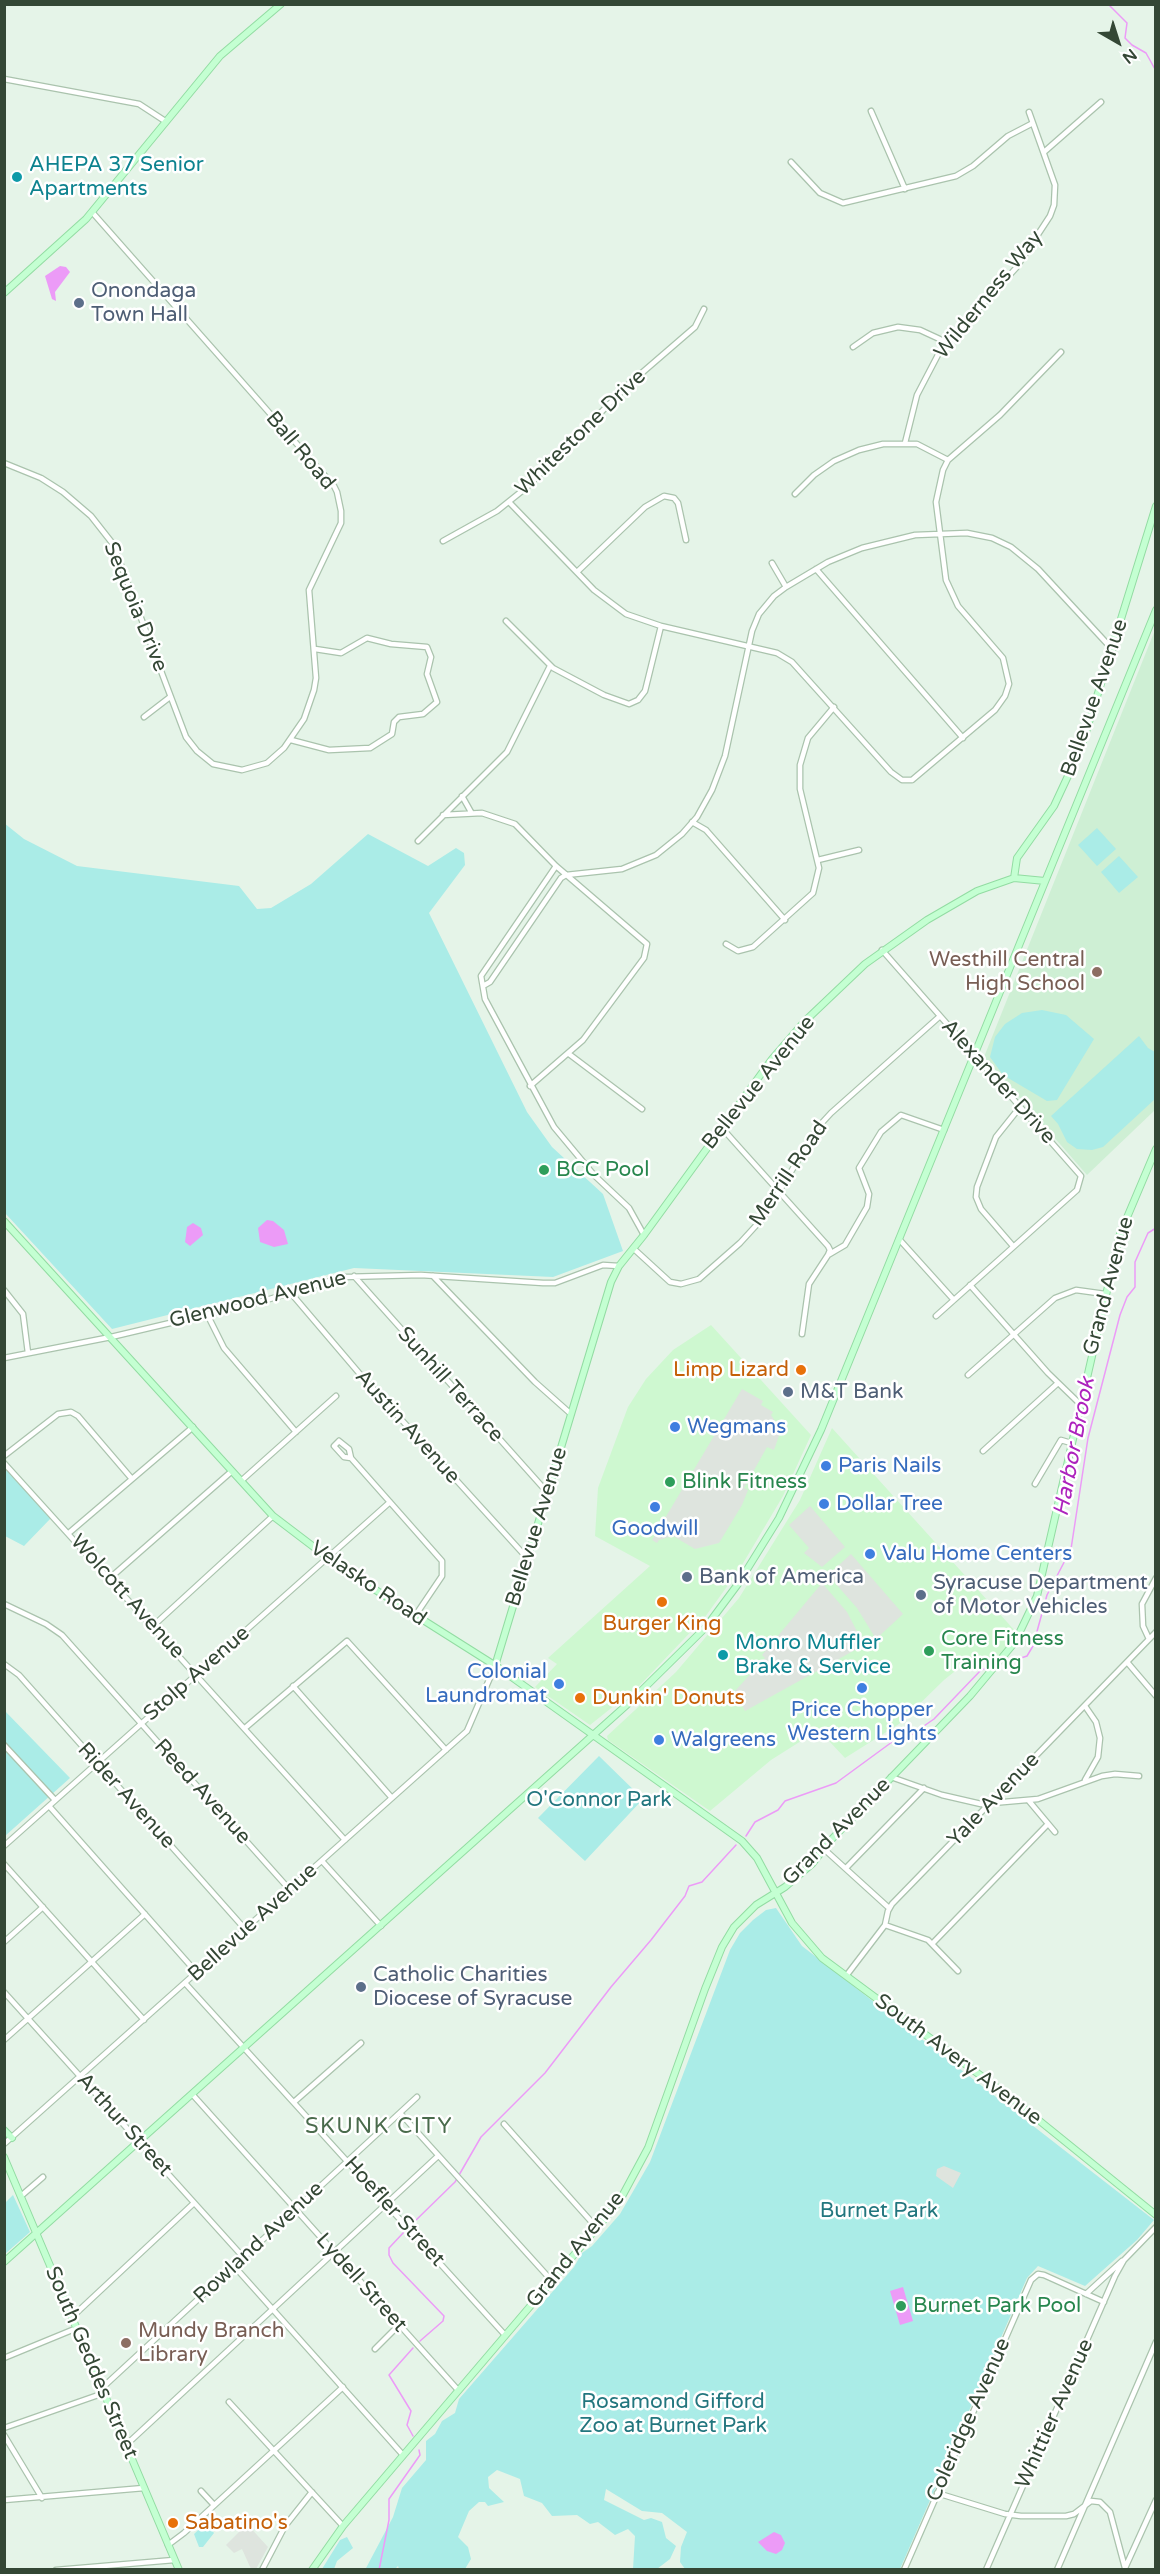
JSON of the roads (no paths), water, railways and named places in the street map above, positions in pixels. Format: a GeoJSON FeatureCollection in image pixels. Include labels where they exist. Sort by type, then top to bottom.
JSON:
{"type":"FeatureCollection","features":[{"type":"Feature","properties":{"kind":"street"},"geometry":{"type":"LineString","coordinates":[[4,293],[92,212],[220,56],[281,4]]}},
{"type":"Feature","properties":{"kind":"street"},"geometry":{"type":"LineString","coordinates":[[4,78],[140,104],[165,121]]}},
{"type":"Feature","properties":{"kind":"street"},"geometry":{"type":"LineString","coordinates":[[1044,152],[1101,102]]}},
{"type":"Feature","properties":{"kind":"street"},"geometry":{"type":"LineString","coordinates":[[871,111],[892,154],[905,189]]}},
{"type":"Feature","properties":{"kind":"street","name":"Wilderness Way"},"geometry":{"type":"LineString","coordinates":[[905,443],[920,386],[946,342],[1016,268],[1050,216],[1054,205],[1054,185],[1029,112]]}},
{"type":"Feature","properties":{"kind":"street"},"geometry":{"type":"LineString","coordinates":[[791,162],[820,193],[838,202],[905,189],[963,172],[1008,136],[1033,123]]}},
{"type":"Feature","properties":{"kind":"street","name":"Ball Road"},"geometry":{"type":"LineString","coordinates":[[92,212],[334,486],[341,511],[341,523],[309,590],[316,678],[311,701],[291,740]]}},
{"type":"Feature","properties":{"kind":"street","name":"Whitestone Drive"},"geometry":{"type":"LineString","coordinates":[[443,541],[463,532],[509,502],[629,384],[695,327],[704,309]]}},
{"type":"Feature","properties":{"kind":"street"},"geometry":{"type":"LineString","coordinates":[[853,347],[873,333],[898,327],[920,330],[946,342]]}},
{"type":"Feature","properties":{"kind":"street"},"geometry":{"type":"LineString","coordinates":[[509,502],[577,572],[612,605],[626,614],[661,626],[777,653],[792,662],[891,772],[908,781],[917,777],[963,738],[1001,703],[1008,691],[1009,678],[1003,658],[958,606],[944,573],[937,492],[948,460],[999,415],[1061,352]]}},
{"type":"Feature","properties":{"kind":"street"},"geometry":{"type":"LineString","coordinates":[[795,494],[823,468],[848,454],[883,444],[905,443],[925,447],[948,460]]}},
{"type":"Feature","properties":{"kind":"street","name":"Sequoia Drive"},"geometry":{"type":"LineString","coordinates":[[4,463],[54,485],[84,509],[104,531],[118,555],[189,742],[213,764],[242,770],[260,766],[274,758],[291,740]]}},
{"type":"Feature","properties":{"kind":"street"},"geometry":{"type":"LineString","coordinates":[[577,572],[645,507],[660,497],[670,496],[678,503],[686,540]]}},
{"type":"Feature","properties":{"kind":"street","name":"Bellevue Avenue"},"geometry":{"type":"LineString","coordinates":[[1014,878],[1020,853],[1048,815],[1081,748],[1113,650],[1155,506]]}},
{"type":"Feature","properties":{"kind":"street"},"geometry":{"type":"LineString","coordinates":[[483,986],[490,982],[561,878],[566,875],[606,872],[635,864],[667,848],[692,822],[712,790],[725,756],[748,646],[763,607],[786,587],[816,569],[862,548],[915,534],[940,532],[984,536],[1024,556],[1113,650]]}},
{"type":"Feature","properties":{"kind":"street"},"geometry":{"type":"LineString","coordinates":[[772,563],[786,587]]}},
{"type":"Feature","properties":{"kind":"street"},"geometry":{"type":"LineString","coordinates":[[816,569],[963,738]]}},
{"type":"Feature","properties":{"kind":"street"},"geometry":{"type":"LineString","coordinates":[[4,2262],[658,1676],[705,1628],[761,1550],[801,1476],[1155,610]]}},
{"type":"Feature","properties":{"kind":"street"},"geometry":{"type":"LineString","coordinates":[[506,621],[550,666],[571,679],[629,704],[640,698],[645,691],[661,626]]}},
{"type":"Feature","properties":{"kind":"street"},"geometry":{"type":"LineString","coordinates":[[291,740],[329,750],[367,749],[392,734],[394,722],[399,717],[423,714],[437,702],[427,675],[430,652],[420,645],[391,644],[367,638],[341,653],[315,649]]}},
{"type":"Feature","properties":{"kind":"street"},"geometry":{"type":"LineString","coordinates":[[418,841],[493,768],[514,741],[550,666]]}},
{"type":"Feature","properties":{"kind":"street","name":"Sequoia Drive"},"geometry":{"type":"LineString","coordinates":[[144,717],[170,697]]}},
{"type":"Feature","properties":{"kind":"street"},"geometry":{"type":"LineString","coordinates":[[726,944],[738,951],[745,951],[785,920],[813,892],[819,874],[818,860],[800,789],[800,765],[808,738],[834,707]]}},
{"type":"Feature","properties":{"kind":"street"},"geometry":{"type":"LineString","coordinates":[[462,796],[471,812]]}},
{"type":"Feature","properties":{"kind":"street"},"geometry":{"type":"LineString","coordinates":[[443,815],[471,812],[493,815],[515,824],[556,866],[647,944],[646,954],[583,1040],[530,1086]]}},
{"type":"Feature","properties":{"kind":"street"},"geometry":{"type":"LineString","coordinates":[[692,822],[706,830],[785,920]]}},
{"type":"Feature","properties":{"kind":"street"},"geometry":{"type":"LineString","coordinates":[[818,860],[859,850]]}},
{"type":"Feature","properties":{"kind":"street"},"geometry":{"type":"LineString","coordinates":[[556,866],[481,976],[485,999],[530,1086],[563,1140],[594,1175],[629,1208],[645,1235]]}},
{"type":"Feature","properties":{"kind":"street","name":"Bellevue Avenue"},"geometry":{"type":"LineString","coordinates":[[4,2144],[290,1890],[471,1725],[495,1666],[611,1282],[619,1266],[645,1235],[721,1126],[772,1059],[804,1022],[882,950],[977,891],[1014,878],[1045,880]]}},
{"type":"Feature","properties":{"kind":"street","name":"Alexander Drive"},"geometry":{"type":"LineString","coordinates":[[882,950],[1077,1170],[1082,1180],[1077,1190],[1013,1246]]}},
{"type":"Feature","properties":{"kind":"street","name":"Merrill Road"},"geometry":{"type":"LineString","coordinates":[[634,1249],[670,1282],[681,1284],[696,1281],[740,1243],[762,1219],[819,1126],[939,1017]]}},
{"type":"Feature","properties":{"kind":"street"},"geometry":{"type":"LineString","coordinates":[[569,1054],[642,1109]]}},
{"type":"Feature","properties":{"kind":"street"},"geometry":{"type":"LineString","coordinates":[[936,1316],[1013,1246],[981,1209],[976,1197],[977,1187],[996,1137],[1020,1107]]}},
{"type":"Feature","properties":{"kind":"street"},"geometry":{"type":"LineString","coordinates":[[828,1255],[845,1245],[867,1207],[869,1194],[859,1168],[889,1123],[901,1115],[944,1130]]}},
{"type":"Feature","properties":{"kind":"street"},"geometry":{"type":"LineString","coordinates":[[721,1126],[830,1250],[806,1290],[802,1334]]}},
{"type":"Feature","properties":{"kind":"street","name":"Grand Avenue"},"geometry":{"type":"LineString","coordinates":[[312,2570],[343,2526],[619,2202],[648,2148],[722,1947],[745,1914],[800,1875],[1002,1660],[1028,1619],[1048,1553],[1105,1294],[1125,1220],[1155,1149]]}},
{"type":"Feature","properties":{"kind":"street","name":"Velasko Road"},"geometry":{"type":"LineString","coordinates":[[4,1221],[273,1516],[328,1558],[495,1666],[742,1841],[757,1858],[776,1892]]}},
{"type":"Feature","properties":{"kind":"street"},"geometry":{"type":"LineString","coordinates":[[899,1239],[953,1299]]}},
{"type":"Feature","properties":{"kind":"street","name":"Glenwood Avenue"},"geometry":{"type":"LineString","coordinates":[[4,1358],[111,1337],[290,1293],[326,1281],[354,1276],[433,1276],[555,1283],[603,1265],[619,1266]]}},
{"type":"Feature","properties":{"kind":"street","name":"Sunhill Terrace"},"geometry":{"type":"LineString","coordinates":[[354,1276],[547,1492]]}},
{"type":"Feature","properties":{"kind":"street"},"geometry":{"type":"LineString","coordinates":[[433,1276],[535,1382],[571,1414]]}},
{"type":"Feature","properties":{"kind":"street"},"geometry":{"type":"LineString","coordinates":[[970,1285],[1058,1383],[1080,1404]]}},
{"type":"Feature","properties":{"kind":"street"},"geometry":{"type":"LineString","coordinates":[[4,1290],[23,1314],[28,1353]]}},
{"type":"Feature","properties":{"kind":"street"},"geometry":{"type":"LineString","coordinates":[[968,1375],[1055,1298],[1076,1290],[1105,1294]]}},
{"type":"Feature","properties":{"kind":"street","name":"Austin Avenue"},"geometry":{"type":"LineString","coordinates":[[290,1293],[358,1373],[528,1559]]}},
{"type":"Feature","properties":{"kind":"street"},"geometry":{"type":"LineString","coordinates":[[207,1314],[224,1348],[296,1432]]}},
{"type":"Feature","properties":{"kind":"street"},"geometry":{"type":"LineString","coordinates":[[983,1451],[1058,1383]]}},
{"type":"Feature","properties":{"kind":"street"},"geometry":{"type":"LineString","coordinates":[[241,1481],[336,1396]]}},
{"type":"Feature","properties":{"kind":"street"},"geometry":{"type":"LineString","coordinates":[[4,1456],[58,1414],[71,1412],[78,1416],[132,1479]]}},
{"type":"Feature","properties":{"kind":"street"},"geometry":{"type":"LineString","coordinates":[[69,1532],[193,1427]]}},
{"type":"Feature","properties":{"kind":"street"},"geometry":{"type":"LineString","coordinates":[[1035,1484],[1060,1440],[1071,1443]]}},
{"type":"Feature","properties":{"kind":"street"},"geometry":{"type":"LineString","coordinates":[[351,1458],[432,1548],[443,1564],[442,1576],[415,1616]]}},
{"type":"Feature","properties":{"kind":"street","name":"Wolcott Avenue"},"geometry":{"type":"LineString","coordinates":[[4,1463],[69,1532],[345,1840]]}},
{"type":"Feature","properties":{"kind":"street"},"geometry":{"type":"LineString","coordinates":[[110,1578],[232,1471]]}},
{"type":"Feature","properties":{"kind":"street","name":"Stolp Avenue"},"geometry":{"type":"LineString","coordinates":[[4,1846],[390,1502]]}},
{"type":"Feature","properties":{"kind":"street"},"geometry":{"type":"LineString","coordinates":[[153,1626],[273,1516]]}},
{"type":"Feature","properties":{"kind":"street"},"geometry":{"type":"LineString","coordinates":[[1149,1639],[1143,1626],[1142,1604],[1155,1578]]}},
{"type":"Feature","properties":{"kind":"street","name":"Reed Avenue"},"geometry":{"type":"LineString","coordinates":[[4,1604],[46,1624],[62,1635],[290,1890]]}},
{"type":"Feature","properties":{"kind":"street","name":"Yale Avenue"},"geometry":{"type":"LineString","coordinates":[[889,1908],[1155,1632]]}},
{"type":"Feature","properties":{"kind":"street"},"geometry":{"type":"LineString","coordinates":[[245,1728],[347,1641],[446,1750]]}},
{"type":"Feature","properties":{"kind":"street"},"geometry":{"type":"LineString","coordinates":[[1127,1662],[1155,1696]]}},
{"type":"Feature","properties":{"kind":"street","name":"Rider Avenue"},"geometry":{"type":"LineString","coordinates":[[4,1664],[19,1675],[245,1929]]}},
{"type":"Feature","properties":{"kind":"street"},"geometry":{"type":"LineString","coordinates":[[293,1686],[392,1798]]}},
{"type":"Feature","properties":{"kind":"street"},"geometry":{"type":"LineString","coordinates":[[1084,1782],[1096,1763],[1100,1748],[1099,1731],[1085,1706]]}},
{"type":"Feature","properties":{"kind":"street"},"geometry":{"type":"LineString","coordinates":[[4,1745],[55,1800]]}},
{"type":"Feature","properties":{"kind":"street"},"geometry":{"type":"LineString","coordinates":[[891,1777],[942,1795],[989,1804],[1029,1801],[1115,1774],[1139,1776]]}},
{"type":"Feature","properties":{"kind":"street"},"geometry":{"type":"LineString","coordinates":[[846,1868],[924,1788]]}},
{"type":"Feature","properties":{"kind":"street"},"geometry":{"type":"LineString","coordinates":[[1029,1801],[1055,1832]]}},
{"type":"Feature","properties":{"kind":"street"},"geometry":{"type":"LineString","coordinates":[[49,1806],[197,1973]]}},
{"type":"Feature","properties":{"kind":"street"},"geometry":{"type":"LineString","coordinates":[[932,1944],[1045,1830],[1047,1825]]}},
{"type":"Feature","properties":{"kind":"street"},"geometry":{"type":"LineString","coordinates":[[824,1849],[889,1908],[885,1925],[846,1976]]}},
{"type":"Feature","properties":{"kind":"street"},"geometry":{"type":"LineString","coordinates":[[322,1861],[381,1926]]}},
{"type":"Feature","properties":{"kind":"street"},"geometry":{"type":"LineString","coordinates":[[4,1864],[144,2020]]}},
{"type":"Feature","properties":{"kind":"street","name":"South Avery Avenue"},"geometry":{"type":"LineString","coordinates":[[776,1892],[792,1923],[808,1946],[1015,2101],[1155,2215]]}},
{"type":"Feature","properties":{"kind":"street"},"geometry":{"type":"LineString","coordinates":[[4,1942],[43,1907]]}},
{"type":"Feature","properties":{"kind":"street"},"geometry":{"type":"LineString","coordinates":[[4,2040],[145,1914]]}},
{"type":"Feature","properties":{"kind":"street"},"geometry":{"type":"LineString","coordinates":[[885,1925],[901,1929],[932,1944],[958,1971]]}},
{"type":"Feature","properties":{"kind":"street","name":"Hoefler Street"},"geometry":{"type":"LineString","coordinates":[[185,1983],[505,2335]]}},
{"type":"Feature","properties":{"kind":"street","name":"Arthur Street"},"geometry":{"type":"LineString","coordinates":[[4,1992],[244,2258]]}},
{"type":"Feature","properties":{"kind":"street"},"geometry":{"type":"LineString","coordinates":[[294,2102],[361,2043]]}},
{"type":"Feature","properties":{"kind":"street","name":"Lydell Street"},"geometry":{"type":"LineString","coordinates":[[192,2094],[458,2390]]}},
{"type":"Feature","properties":{"kind":"street","name":"Rowland Avenue"},"geometry":{"type":"LineString","coordinates":[[4,2428],[103,2391],[417,2097]]}},
{"type":"Feature","properties":{"kind":"street"},"geometry":{"type":"LineString","coordinates":[[400,2114],[552,2281]]}},
{"type":"Feature","properties":{"kind":"street"},"geometry":{"type":"LineString","coordinates":[[504,2124],[597,2228]]}},
{"type":"Feature","properties":{"kind":"street"},"geometry":{"type":"LineString","coordinates":[[4,2130],[12,2138]]}},
{"type":"Feature","properties":{"kind":"street"},"geometry":{"type":"LineString","coordinates":[[126,2445],[438,2156]]}},
{"type":"Feature","properties":{"kind":"street","name":"South Geddes Street"},"geometry":{"type":"LineString","coordinates":[[4,2157],[178,2570]]}},
{"type":"Feature","properties":{"kind":"street"},"geometry":{"type":"LineString","coordinates":[[21,2196],[43,2177]]}},
{"type":"Feature","properties":{"kind":"street"},"geometry":{"type":"LineString","coordinates":[[72,2317],[194,2203]]}},
{"type":"Feature","properties":{"kind":"street","name":"Whittier Avenue"},"geometry":{"type":"LineString","coordinates":[[1086,2294],[1124,2260],[1155,2227]]}},
{"type":"Feature","properties":{"kind":"street","name":"Whittier Avenue"},"geometry":{"type":"LineString","coordinates":[[987,2570],[1124,2260]]}},
{"type":"Feature","properties":{"kind":"street"},"geometry":{"type":"LineString","coordinates":[[234,2266],[403,2455]]}},
{"type":"Feature","properties":{"kind":"street","name":"Coleridge Avenue"},"geometry":{"type":"LineString","coordinates":[[904,2570],[1030,2280],[1038,2274],[1044,2275],[1104,2302]]}},
{"type":"Feature","properties":{"kind":"street"},"geometry":{"type":"LineString","coordinates":[[375,2349],[399,2325]]}},
{"type":"Feature","properties":{"kind":"street"},"geometry":{"type":"LineString","coordinates":[[4,2358],[77,2328]]}},
{"type":"Feature","properties":{"kind":"street"},"geometry":{"type":"LineString","coordinates":[[1057,2570],[1155,2342]]}},
{"type":"Feature","properties":{"kind":"street"},"geometry":{"type":"LineString","coordinates":[[168,2545],[343,2387]]}},
{"type":"Feature","properties":{"kind":"street"},"geometry":{"type":"LineString","coordinates":[[229,2402],[343,2526]]}},
{"type":"Feature","properties":{"kind":"street"},"geometry":{"type":"LineString","coordinates":[[4,2435],[42,2498]]}},
{"type":"Feature","properties":{"kind":"street"},"geometry":{"type":"LineString","coordinates":[[4,2500],[144,2488]]}},
{"type":"Feature","properties":{"kind":"street"},"geometry":{"type":"LineString","coordinates":[[201,2491],[214,2505]]}},
{"type":"Feature","properties":{"kind":"street"},"geometry":{"type":"LineString","coordinates":[[262,2570],[285,2526],[312,2492]]}},
{"type":"Feature","properties":{"kind":"street"},"geometry":{"type":"LineString","coordinates":[[937,2493],[1011,2515],[1066,2516],[1074,2514],[1084,2504],[1091,2501],[1100,2502],[1110,2512],[1125,2569]]}},
{"type":"Feature","properties":{"kind":"street"},"geometry":{"type":"LineString","coordinates":[[1125,2569],[1155,2500]]}},
{"type":"Feature","properties":{"kind":"street"},"geometry":{"type":"LineString","coordinates":[[56,2570],[174,2560]]}},
{"type":"Feature","properties":{"kind":"waterway"},"geometry":{"type":"LineString","coordinates":[[1108,4],[1127,23],[1125,38],[1146,53],[1156,71]]}},
{"type":"Feature","properties":{"kind":"waterway","name":"Harbor Brook"},"geometry":{"type":"LineString","coordinates":[[1009,1662],[1027,1656],[1033,1646],[1047,1595],[1071,1549],[1088,1438],[1120,1315],[1127,1297],[1135,1287],[1135,1262],[1148,1233],[1156,1228]]}},
{"type":"Feature","properties":{"kind":"waterway","name":"Harbor Brook"},"geometry":{"type":"LineString","coordinates":[[746,1836],[755,1822],[778,1810],[785,1801],[836,1783],[892,1742],[908,1737],[934,1719],[981,1670],[991,1666]]}},
{"type":"Feature","properties":{"kind":"waterway","name":"Harbor Brook"},"geometry":{"type":"LineString","coordinates":[[413,2223],[455,2182],[481,2137],[545,2073],[685,1896],[689,1886],[702,1882],[736,1845]]}},
{"type":"Feature","properties":{"kind":"waterway","name":"Harbor Brook"},"geometry":{"type":"LineString","coordinates":[[404,2232],[389,2248],[389,2255],[393,2263],[444,2316],[443,2321],[420,2341]]}},
{"type":"Feature","properties":{"kind":"waterway","name":"Harbor Brook"},"geometry":{"type":"LineString","coordinates":[[413,2348],[389,2375],[411,2411],[407,2425],[413,2436]]}},
{"type":"Feature","properties":{"kind":"waterway","name":"Harbor Brook"},"geometry":{"type":"LineString","coordinates":[[379,2570],[389,2520],[389,2499],[420,2455],[419,2450]]}},
{"type":"Feature","properties":{"kind":"place","name":"AHEPA 37 Senior Apartments"},"geometry":{"type":"Point","coordinates":[17,177]}},
{"type":"Feature","properties":{"kind":"place","name":"Onondaga Town Hall"},"geometry":{"type":"Point","coordinates":[79,303]}},
{"type":"Feature","properties":{"kind":"place","name":"Westhill Central High School"},"geometry":{"type":"Point","coordinates":[1097,972]}},
{"type":"Feature","properties":{"kind":"place","name":"BCC Pool"},"geometry":{"type":"Point","coordinates":[544,1170]}},
{"type":"Feature","properties":{"kind":"place","name":"Limp Lizard"},"geometry":{"type":"Point","coordinates":[801,1370]}},
{"type":"Feature","properties":{"kind":"place","name":"M&T Bank"},"geometry":{"type":"Point","coordinates":[788,1392]}},
{"type":"Feature","properties":{"kind":"place","name":"Wegmans"},"geometry":{"type":"Point","coordinates":[675,1427]}},
{"type":"Feature","properties":{"kind":"place","name":"Paris Nails"},"geometry":{"type":"Point","coordinates":[826,1466]}},
{"type":"Feature","properties":{"kind":"place","name":"Blink Fitness"},"geometry":{"type":"Point","coordinates":[670,1482]}},
{"type":"Feature","properties":{"kind":"place","name":"Dollar Tree"},"geometry":{"type":"Point","coordinates":[824,1504]}},
{"type":"Feature","properties":{"kind":"place","name":"Goodwill"},"geometry":{"type":"Point","coordinates":[655,1507]}},
{"type":"Feature","properties":{"kind":"place","name":"Valu Home Centers"},"geometry":{"type":"Point","coordinates":[870,1554]}},
{"type":"Feature","properties":{"kind":"place","name":"Bank of America"},"geometry":{"type":"Point","coordinates":[687,1577]}},
{"type":"Feature","properties":{"kind":"place","name":"Syracuse Department of Motor Vehicles"},"geometry":{"type":"Point","coordinates":[921,1595]}},
{"type":"Feature","properties":{"kind":"place","name":"Burger King"},"geometry":{"type":"Point","coordinates":[662,1602]}},
{"type":"Feature","properties":{"kind":"place","name":"Core Fitness Training"},"geometry":{"type":"Point","coordinates":[929,1651]}},
{"type":"Feature","properties":{"kind":"place","name":"Monro Muffler Brake & Service"},"geometry":{"type":"Point","coordinates":[723,1655]}},
{"type":"Feature","properties":{"kind":"place","name":"Colonial Laundromat"},"geometry":{"type":"Point","coordinates":[559,1684]}},
{"type":"Feature","properties":{"kind":"place","name":"Price Chopper Western Lights"},"geometry":{"type":"Point","coordinates":[862,1688]}},
{"type":"Feature","properties":{"kind":"place","name":"Dunkin' Donuts"},"geometry":{"type":"Point","coordinates":[580,1698]}},
{"type":"Feature","properties":{"kind":"place","name":"Walgreens"},"geometry":{"type":"Point","coordinates":[659,1740]}},
{"type":"Feature","properties":{"kind":"place","name":"Catholic Charities Diocese of Syracuse"},"geometry":{"type":"Point","coordinates":[361,1987]}},
{"type":"Feature","properties":{"kind":"place","name":"Burnet Park Pool"},"geometry":{"type":"Point","coordinates":[901,2306]}},
{"type":"Feature","properties":{"kind":"place","name":"Mundy Branch Library"},"geometry":{"type":"Point","coordinates":[126,2343]}},
{"type":"Feature","properties":{"kind":"place","name":"Sabatino's"},"geometry":{"type":"Point","coordinates":[173,2523]}},
{"type":"Feature","properties":{"kind":"district","name":"SKUNK CITY"},"geometry":{"type":"Point","coordinates":[379,2127]}},
{"type":"Feature","properties":{"kind":"park label","name":"O'Connor Park"},"geometry":{"type":"Point","coordinates":[599,1800]}},
{"type":"Feature","properties":{"kind":"park label","name":"Burnet Park"},"geometry":{"type":"Point","coordinates":[879,2211]}},
{"type":"Feature","properties":{"kind":"park label","name":"Rosamond Gifford Zoo at Burnet Park"},"geometry":{"type":"Point","coordinates":[673,2414]}}]}
